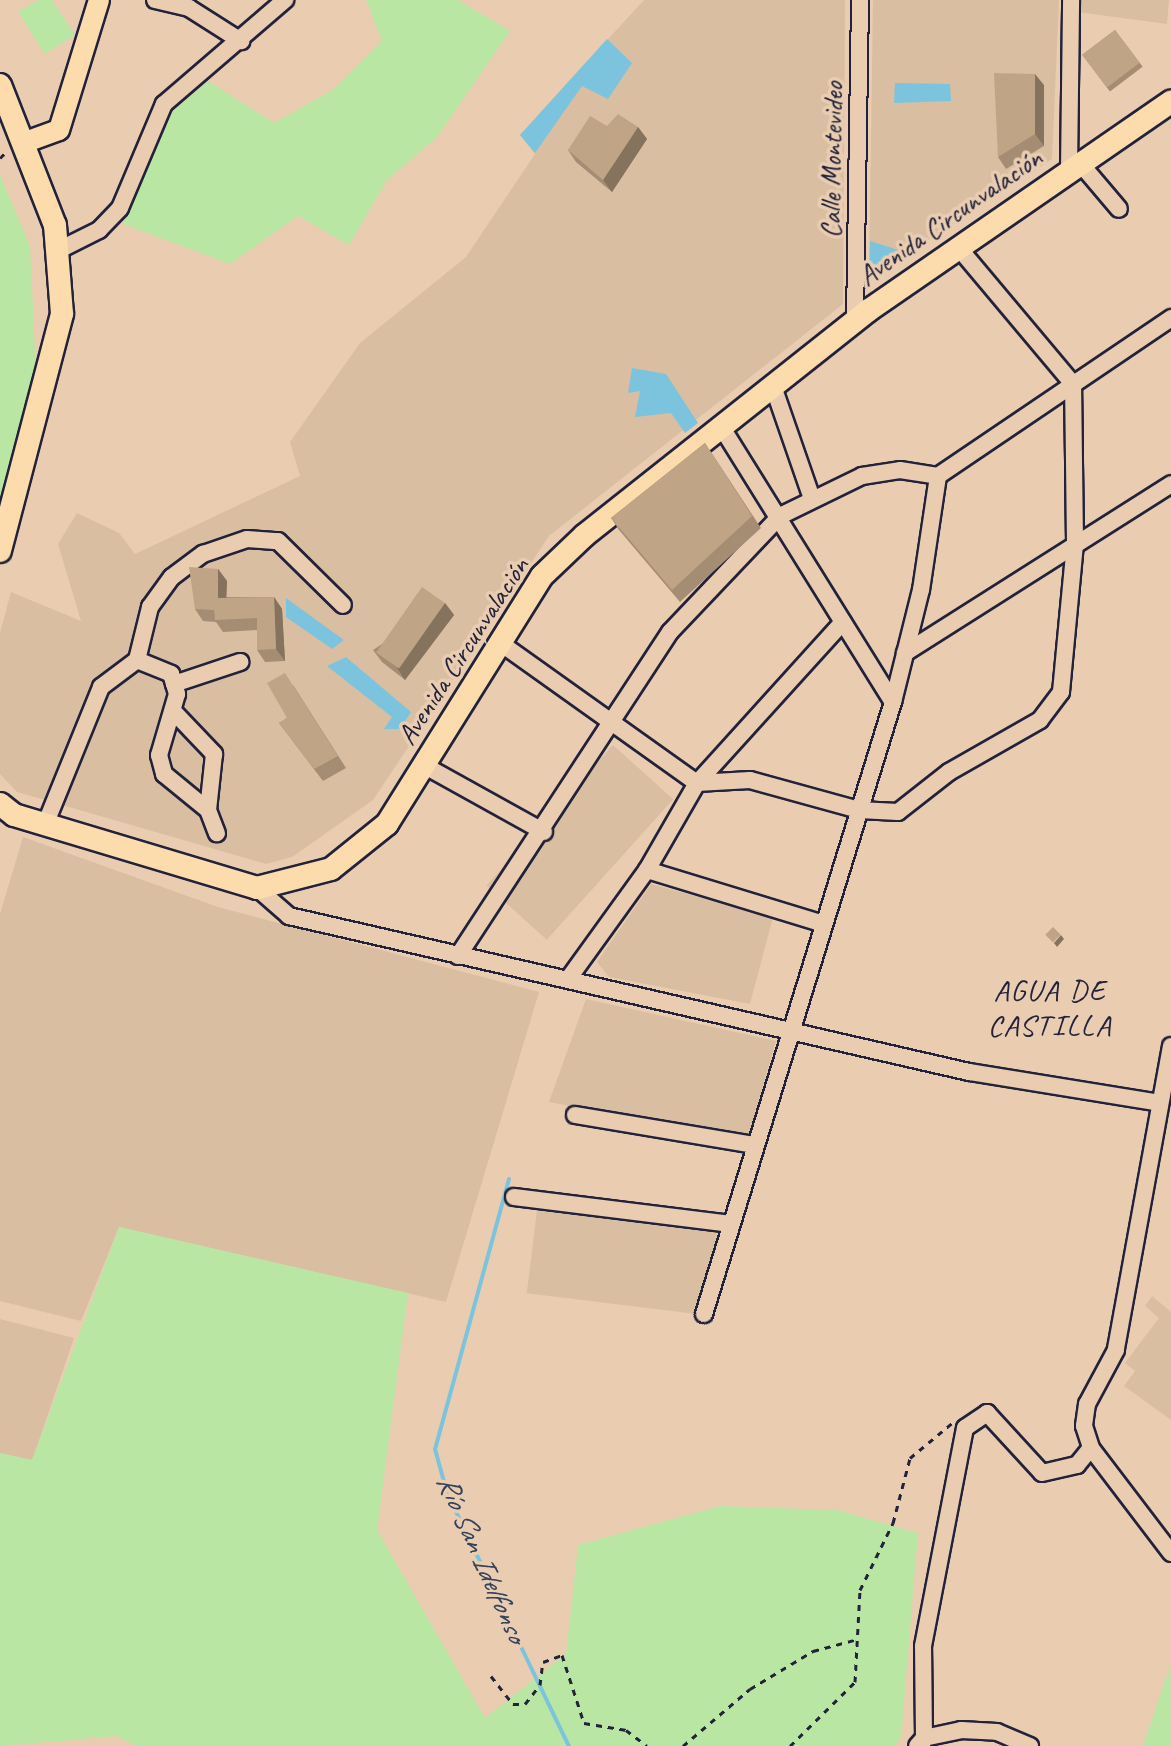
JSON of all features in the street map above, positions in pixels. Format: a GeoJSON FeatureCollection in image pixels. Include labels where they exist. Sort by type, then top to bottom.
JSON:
{"type":"FeatureCollection","features":[{"type":"Feature","properties":{"kind":"highway"},"geometry":{"type":"LineString","coordinates":[[0,551],[51,370],[62,314],[59,250],[23,143],[3,99]]}},
{"type":"Feature","properties":{"kind":"highway","name":"Avenida Circunvalación"},"geometry":{"type":"LineString","coordinates":[[0,804],[45,825],[257,888],[308,879],[354,855],[387,824],[542,576],[585,535],[724,431],[773,386],[855,320],[1171,102]]}},
{"type":"Feature","properties":{"kind":"main road"},"geometry":{"type":"LineString","coordinates":[[23,143],[59,130],[99,0]]}},
{"type":"Feature","properties":{"kind":"street"},"geometry":{"type":"LineString","coordinates":[[155,0],[189,8],[241,41]]}},
{"type":"Feature","properties":{"kind":"street"},"geometry":{"type":"LineString","coordinates":[[59,250],[99,230],[120,208],[164,104],[241,41],[285,0]]}},
{"type":"Feature","properties":{"kind":"street","name":"Calle Montevideo"},"geometry":{"type":"LineString","coordinates":[[855,320],[860,0]]}},
{"type":"Feature","properties":{"kind":"street"},"geometry":{"type":"LineString","coordinates":[[1071,0],[1074,167],[1119,209]]}},
{"type":"Feature","properties":{"kind":"street"},"geometry":{"type":"LineString","coordinates":[[499,642],[609,724],[697,783],[750,780],[859,810],[898,812],[1050,710],[1061,692],[1075,543],[1073,384],[959,248]]}},
{"type":"Feature","properties":{"kind":"street"},"geometry":{"type":"LineString","coordinates":[[458,956],[544,832],[609,724],[670,632],[780,516],[811,496],[862,476],[900,470],[938,476],[1171,318]]}},
{"type":"Feature","properties":{"kind":"street"},"geometry":{"type":"LineString","coordinates":[[773,386],[811,496]]}},
{"type":"Feature","properties":{"kind":"street"},"geometry":{"type":"LineString","coordinates":[[724,431],[780,516],[893,702]]}},
{"type":"Feature","properties":{"kind":"street"},"geometry":{"type":"LineString","coordinates":[[704,1314],[893,702],[938,476]]}},
{"type":"Feature","properties":{"kind":"street"},"geometry":{"type":"LineString","coordinates":[[905,653],[1171,484]]}},
{"type":"Feature","properties":{"kind":"street"},"geometry":{"type":"LineString","coordinates":[[45,825],[101,687],[137,660],[150,607],[172,577],[203,554],[247,539],[278,541],[343,605]]}},
{"type":"Feature","properties":{"kind":"street"},"geometry":{"type":"LineString","coordinates":[[569,978],[647,870],[697,783],[843,622]]}},
{"type":"Feature","properties":{"kind":"street"},"geometry":{"type":"LineString","coordinates":[[137,660],[153,661],[174,684],[175,713],[159,755],[164,774],[175,790],[208,810]]}},
{"type":"Feature","properties":{"kind":"street"},"geometry":{"type":"LineString","coordinates":[[174,684],[240,662]]}},
{"type":"Feature","properties":{"kind":"street"},"geometry":{"type":"LineString","coordinates":[[175,713],[214,754],[208,810],[217,833]]}},
{"type":"Feature","properties":{"kind":"street"},"geometry":{"type":"LineString","coordinates":[[425,766],[544,832]]}},
{"type":"Feature","properties":{"kind":"street"},"geometry":{"type":"LineString","coordinates":[[647,870],[824,924]]}},
{"type":"Feature","properties":{"kind":"street"},"geometry":{"type":"LineString","coordinates":[[257,888],[289,916],[969,1072],[1160,1103]]}},
{"type":"Feature","properties":{"kind":"street"},"geometry":{"type":"LineString","coordinates":[[1171,1046],[1116,1350],[1087,1404],[1091,1448],[1171,1553]]}},
{"type":"Feature","properties":{"kind":"street"},"geometry":{"type":"LineString","coordinates":[[575,1115],[755,1145]]}},
{"type":"Feature","properties":{"kind":"street"},"geometry":{"type":"LineString","coordinates":[[514,1197],[731,1224]]}},
{"type":"Feature","properties":{"kind":"street"},"geometry":{"type":"LineString","coordinates":[[1030,1746],[997,1732],[921,1743],[923,1646],[960,1446],[974,1416],[996,1419],[1042,1473],[1077,1465],[1091,1448]]}},
{"type":"Feature","properties":{"kind":"path"},"geometry":{"type":"LineString","coordinates":[[790,1746],[855,1682],[860,1590],[893,1523],[910,1458],[938,1429],[974,1416]]}},
{"type":"Feature","properties":{"kind":"path"},"geometry":{"type":"LineString","coordinates":[[683,1746],[750,1689],[813,1651],[858,1639]]}},
{"type":"Feature","properties":{"kind":"path"},"geometry":{"type":"LineString","coordinates":[[491,1676],[513,1704],[525,1704],[540,1685],[543,1662],[562,1655],[584,1723],[626,1730],[647,1746]]}},
{"type":"Feature","properties":{"kind":"shaded area"},"geometry":{"type":"Polygon","coordinates":[[[644,0],[845,0],[843,304],[549,536],[373,800],[292,857],[266,864],[17,792],[0,774],[0,633],[11,592],[81,621],[58,544],[77,513],[119,533],[135,554],[300,476],[290,442],[360,343],[466,257],[535,154],[520,135],[644,0]]]}},
{"type":"Feature","properties":{"kind":"shaded area"},"geometry":{"type":"Polygon","coordinates":[[[873,0],[1059,0],[1052,159],[869,279],[873,0]]]}},
{"type":"Feature","properties":{"kind":"shaded area"},"geometry":{"type":"Polygon","coordinates":[[[1078,0],[1169,0],[1167,24],[1077,12],[1078,0]]]}},
{"type":"Feature","properties":{"kind":"shaded area"},"geometry":{"type":"Polygon","coordinates":[[[613,745],[673,799],[547,940],[487,885],[613,745]]]}},
{"type":"Feature","properties":{"kind":"shaded area"},"geometry":{"type":"Polygon","coordinates":[[[23,837],[218,907],[539,992],[446,1302],[119,1227],[81,1321],[0,1301],[0,914],[23,837]]]}},
{"type":"Feature","properties":{"kind":"shaded area"},"geometry":{"type":"Polygon","coordinates":[[[651,884],[773,917],[750,1004],[609,977],[597,962],[651,884]]]}},
{"type":"Feature","properties":{"kind":"shaded area"},"geometry":{"type":"Polygon","coordinates":[[[586,999],[776,1041],[747,1141],[549,1102],[586,999]]]}},
{"type":"Feature","properties":{"kind":"shaded area"},"geometry":{"type":"Polygon","coordinates":[[[538,1202],[718,1224],[706,1315],[527,1293],[538,1202]]]}},
{"type":"Feature","properties":{"kind":"shaded area"},"geometry":{"type":"Polygon","coordinates":[[[1152,1296],[1171,1312],[1171,1420],[1124,1386],[1135,1371],[1125,1363],[1159,1318],[1145,1306],[1152,1296]]]}},
{"type":"Feature","properties":{"kind":"shaded area"},"geometry":{"type":"Polygon","coordinates":[[[0,1319],[74,1338],[32,1461],[0,1453],[0,1319]]]}},
{"type":"Feature","properties":{"kind":"green space"},"geometry":{"type":"Polygon","coordinates":[[[38,0],[52,0],[75,35],[45,54],[18,12],[38,0]]]}},
{"type":"Feature","properties":{"kind":"green space"},"geometry":{"type":"Polygon","coordinates":[[[366,0],[458,0],[510,31],[437,137],[387,180],[349,245],[298,216],[230,264],[123,224],[161,121],[208,81],[274,123],[334,89],[382,41],[366,0]]]}},
{"type":"Feature","properties":{"kind":"green space"},"geometry":{"type":"Polygon","coordinates":[[[0,175],[30,246],[36,373],[0,498],[0,175]]]}},
{"type":"Feature","properties":{"kind":"green space"},"geometry":{"type":"Polygon","coordinates":[[[119,1227],[408,1293],[377,1530],[485,1718],[566,1654],[578,1545],[720,1506],[837,1510],[918,1533],[901,1738],[895,1746],[136,1746],[117,1736],[0,1746],[0,1453],[32,1460],[119,1227]]]}},
{"type":"Feature","properties":{"kind":"green space"},"geometry":{"type":"Polygon","coordinates":[[[1171,1663],[1171,1746],[1143,1746],[1171,1663]]]}},
{"type":"Feature","properties":{"kind":"water"},"geometry":{"type":"Polygon","coordinates":[[[607,39],[632,63],[608,99],[582,86],[535,153],[520,135],[607,39]]]}},
{"type":"Feature","properties":{"kind":"water"},"geometry":{"type":"Polygon","coordinates":[[[895,83],[950,84],[951,101],[894,103],[895,83]]]}},
{"type":"Feature","properties":{"kind":"water"},"geometry":{"type":"Polygon","coordinates":[[[870,241],[914,255],[869,279],[870,241]]]}},
{"type":"Feature","properties":{"kind":"water"},"geometry":{"type":"Polygon","coordinates":[[[632,368],[666,374],[698,423],[685,433],[671,413],[635,417],[640,391],[628,393],[632,368]]]}},
{"type":"Feature","properties":{"kind":"water"},"geometry":{"type":"Polygon","coordinates":[[[286,598],[344,640],[332,649],[286,617],[286,598]]]}},
{"type":"Feature","properties":{"kind":"water"},"geometry":{"type":"Polygon","coordinates":[[[346,657],[411,712],[400,729],[384,729],[392,717],[327,666],[346,657]]]}},
{"type":"Feature","properties":{"kind":"building"},"geometry":{"type":"Polygon","coordinates":[[[1115,30],[1140,63],[1107,87],[1082,55],[1115,30]]]}},
{"type":"Feature","properties":{"kind":"building"},"geometry":{"type":"Polygon","coordinates":[[[994,73],[1035,74],[1035,134],[998,157],[994,73]]]}},
{"type":"Feature","properties":{"kind":"building"},"geometry":{"type":"Polygon","coordinates":[[[618,114],[638,127],[603,180],[568,150],[590,116],[607,126],[618,114]]]}},
{"type":"Feature","properties":{"kind":"building"},"geometry":{"type":"Polygon","coordinates":[[[705,443],[752,516],[672,590],[611,518],[705,443]]]}},
{"type":"Feature","properties":{"kind":"building"},"geometry":{"type":"Polygon","coordinates":[[[189,567],[218,569],[218,598],[274,597],[276,649],[257,650],[257,618],[215,620],[214,610],[195,609],[189,567]]]}},
{"type":"Feature","properties":{"kind":"building"},"geometry":{"type":"Polygon","coordinates":[[[422,587],[445,603],[399,669],[376,653],[422,587]]]}},
{"type":"Feature","properties":{"kind":"building"},"geometry":{"type":"Polygon","coordinates":[[[285,673],[338,756],[314,769],[279,723],[287,718],[267,683],[285,673]]]}},
{"type":"Feature","properties":{"kind":"building"},"geometry":{"type":"Polygon","coordinates":[[[1053,927],[1061,935],[1053,943],[1045,935],[1053,927]]]}},
{"type":"Feature","properties":{"kind":"waterway","name":"Río San Idelfonso"},"geometry":{"type":"LineString","coordinates":[[509,1179],[435,1449],[447,1493],[569,1746]]}},
{"type":"Feature","properties":{"kind":"district","name":"AGUA DE CASTILLA"},"geometry":{"type":"Point","coordinates":[1050,1007]}}]}
